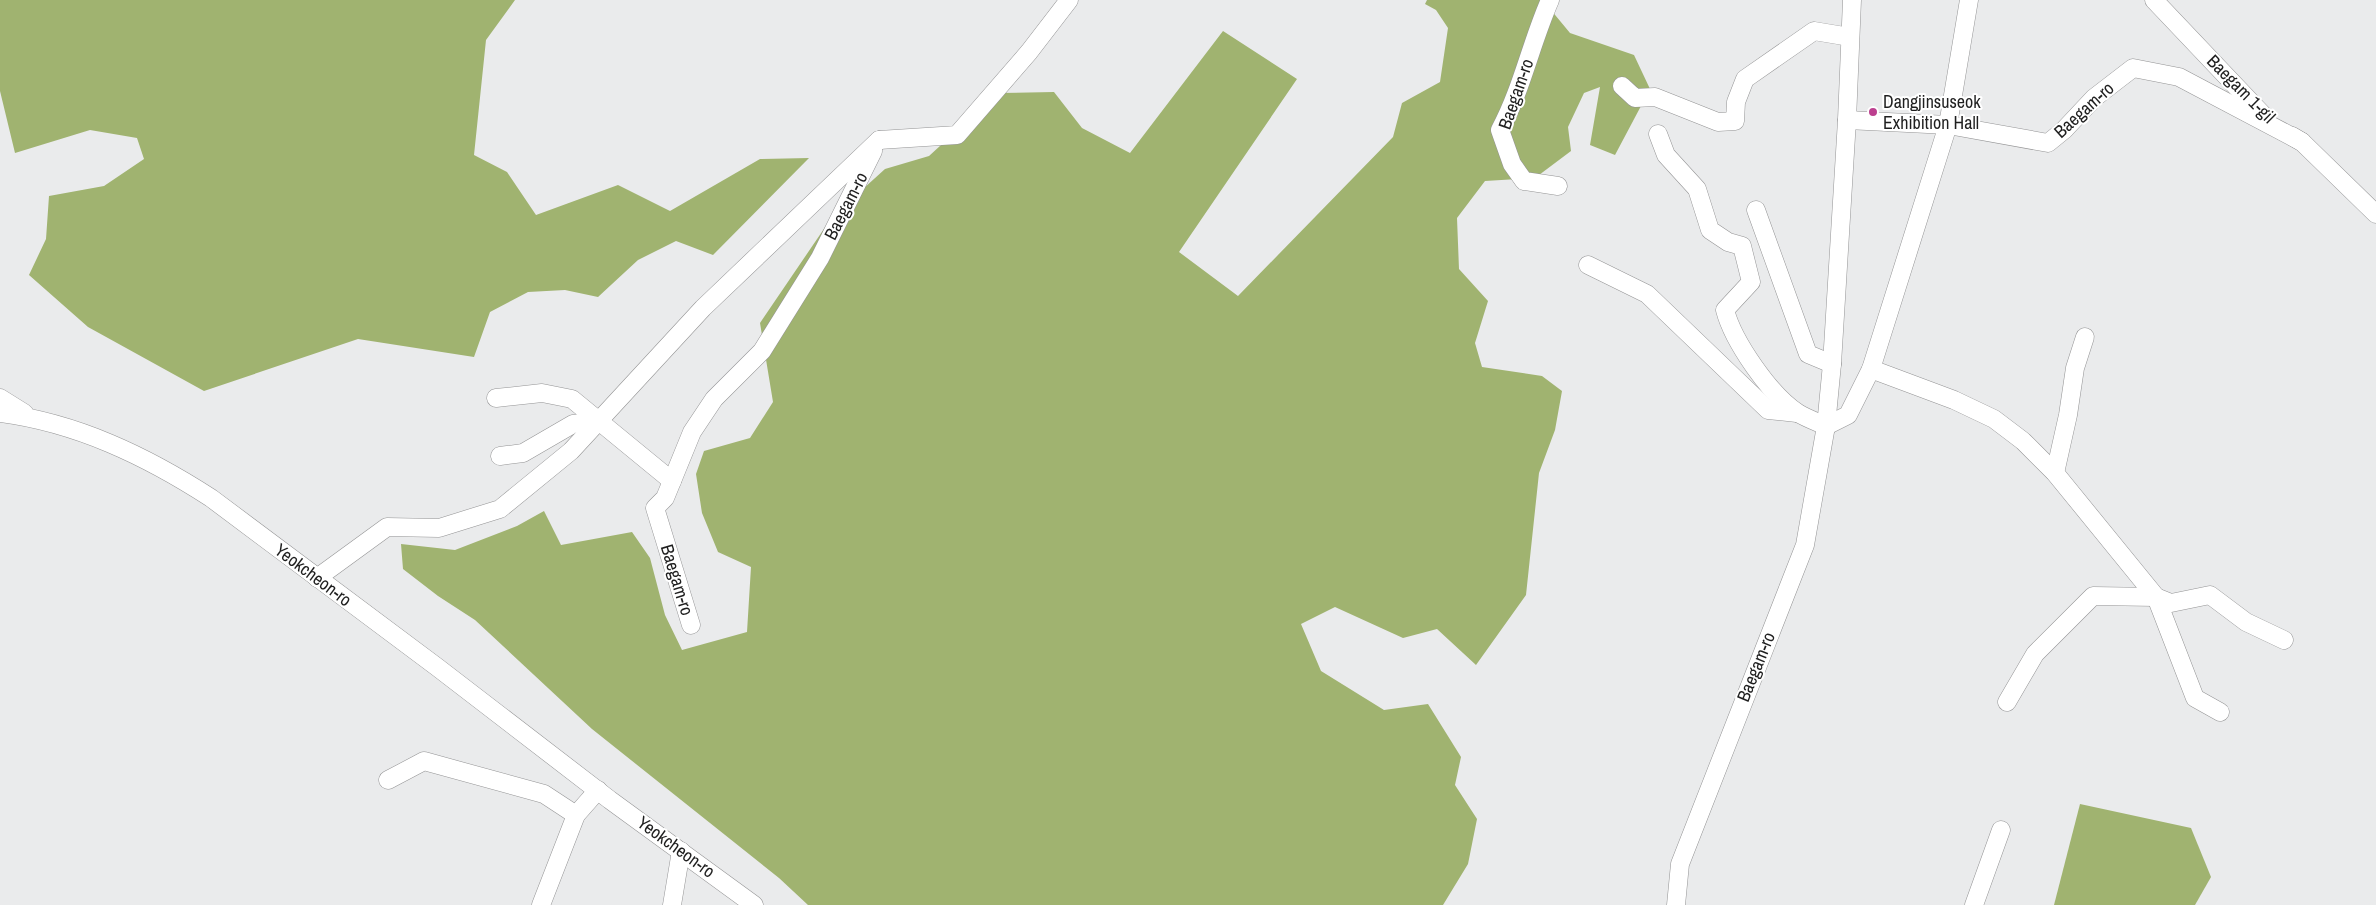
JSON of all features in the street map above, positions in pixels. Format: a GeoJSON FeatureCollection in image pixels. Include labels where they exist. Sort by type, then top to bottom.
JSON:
{"type":"FeatureCollection","features":[{"type":"Feature","properties":{"kind":"street"},"geometry":{"type":"LineString","coordinates":[[317,578],[387,527],[440,528],[500,509],[571,451],[703,308],[879,140],[957,135],[1029,52],[1069,0]]}},
{"type":"Feature","properties":{"kind":"street","name":"Baegam-ro"},"geometry":{"type":"LineString","coordinates":[[1550,0],[1540,23],[1513,106],[1500,130],[1512,164],[1524,181],[1558,186]]}},
{"type":"Feature","properties":{"kind":"street","name":"Baegam-ro"},"geometry":{"type":"LineString","coordinates":[[1676,905],[1680,864],[1805,545],[1826,426],[1832,364],[1848,120],[1852,0]]}},
{"type":"Feature","properties":{"kind":"street"},"geometry":{"type":"LineString","coordinates":[[1588,265],[1647,294],[1768,410],[1797,413],[1826,426],[1848,416],[1871,369],[1948,125],[1969,0]]}},
{"type":"Feature","properties":{"kind":"street","name":"Baegam 1-gil"},"geometry":{"type":"LineString","coordinates":[[2154,0],[2265,117],[2302,142],[2376,214]]}},
{"type":"Feature","properties":{"kind":"street"},"geometry":{"type":"LineString","coordinates":[[1622,86],[1635,98],[1655,98],[1718,122],[1735,121],[1736,102],[1745,79],[1814,31],[1850,37]]}},
{"type":"Feature","properties":{"kind":"street","name":"Baegam-ro"},"geometry":{"type":"LineString","coordinates":[[1848,120],[1948,125],[2048,142],[2064,130],[2094,98],[2133,68],[2179,77],[2302,142]]}},
{"type":"Feature","properties":{"kind":"street"},"geometry":{"type":"LineString","coordinates":[[1658,134],[1666,155],[1697,189],[1710,230],[1728,242],[1742,246],[1751,282],[1725,310],[1728,323],[1763,380],[1797,413]]}},
{"type":"Feature","properties":{"kind":"street","name":"Baegam-ro"},"geometry":{"type":"LineString","coordinates":[[691,625],[655,508],[665,498],[692,432],[714,399],[762,351],[820,258],[879,140]]}},
{"type":"Feature","properties":{"kind":"street"},"geometry":{"type":"LineString","coordinates":[[1756,210],[1808,354],[1832,364]]}},
{"type":"Feature","properties":{"kind":"street"},"geometry":{"type":"LineString","coordinates":[[2055,473],[2068,415],[2075,368],[2085,337]]}},
{"type":"Feature","properties":{"kind":"street"},"geometry":{"type":"LineString","coordinates":[[1871,369],[1954,400],[1994,419],[2023,441],[2055,473],[2156,597],[2195,698],[2220,712]]}},
{"type":"Feature","properties":{"kind":"street"},"geometry":{"type":"LineString","coordinates":[[496,398],[542,392],[572,399],[672,481]]}},
{"type":"Feature","properties":{"kind":"street"},"geometry":{"type":"LineString","coordinates":[[0,398],[31,417]]}},
{"type":"Feature","properties":{"kind":"street","name":"Yeokcheon-ro"},"geometry":{"type":"LineString","coordinates":[[0,413],[31,417],[64,426],[110,443],[175,475],[211,498],[437,666],[598,790],[754,905]]}},
{"type":"Feature","properties":{"kind":"street"},"geometry":{"type":"LineString","coordinates":[[500,456],[523,453],[573,424],[599,421]]}},
{"type":"Feature","properties":{"kind":"street"},"geometry":{"type":"LineString","coordinates":[[2007,702],[2035,654],[2093,596],[2156,597],[2171,603],[2210,595],[2246,622],[2284,640]]}},
{"type":"Feature","properties":{"kind":"street"},"geometry":{"type":"LineString","coordinates":[[388,780],[424,760],[544,794],[576,815]]}},
{"type":"Feature","properties":{"kind":"street"},"geometry":{"type":"LineString","coordinates":[[541,905],[576,815],[598,790]]}},
{"type":"Feature","properties":{"kind":"street"},"geometry":{"type":"LineString","coordinates":[[1974,905],[2001,830]]}},
{"type":"Feature","properties":{"kind":"street"},"geometry":{"type":"LineString","coordinates":[[672,905],[682,851]]}},
{"type":"Feature","properties":{"kind":"green space"},"geometry":{"type":"Polygon","coordinates":[[[0,0],[515,0],[486,40],[474,155],[507,172],[536,215],[618,185],[670,211],[760,159],[809,158],[713,255],[676,241],[638,260],[598,297],[565,290],[528,292],[490,312],[474,357],[358,339],[204,391],[88,327],[29,275],[46,239],[49,196],[104,186],[144,159],[137,138],[90,130],[15,153],[0,91],[0,0]]]}},
{"type":"Feature","properties":{"kind":"green space"},"geometry":{"type":"Polygon","coordinates":[[[1427,0],[1550,0],[1546,4],[1570,33],[1634,55],[1650,89],[1615,155],[1590,145],[1600,87],[1584,93],[1568,127],[1571,151],[1535,178],[1485,181],[1457,218],[1459,269],[1488,301],[1475,343],[1482,367],[1542,376],[1562,391],[1555,430],[1539,473],[1526,595],[1476,665],[1437,629],[1403,638],[1335,607],[1301,624],[1321,671],[1384,710],[1428,704],[1461,757],[1455,785],[1477,819],[1468,864],[1443,905],[808,905],[779,878],[592,729],[475,620],[438,596],[403,569],[401,544],[455,550],[517,526],[544,511],[561,545],[632,532],[650,558],[665,615],[682,650],[747,632],[751,567],[718,552],[702,513],[696,474],[704,451],[750,438],[773,402],[760,323],[832,217],[885,169],[929,156],[998,93],[1054,92],[1082,128],[1130,153],[1223,31],[1297,79],[1179,252],[1238,296],[1393,137],[1402,103],[1440,82],[1448,28],[1436,10],[1425,4],[1427,0]]]}},
{"type":"Feature","properties":{"kind":"green space"},"geometry":{"type":"Polygon","coordinates":[[[2080,804],[2191,828],[2211,877],[2195,905],[2054,905],[2080,804]]]}},
{"type":"Feature","properties":{"kind":"place","name":"Dangjinsuseok Exhibition Hall"},"geometry":{"type":"Point","coordinates":[1873,112]}}]}
